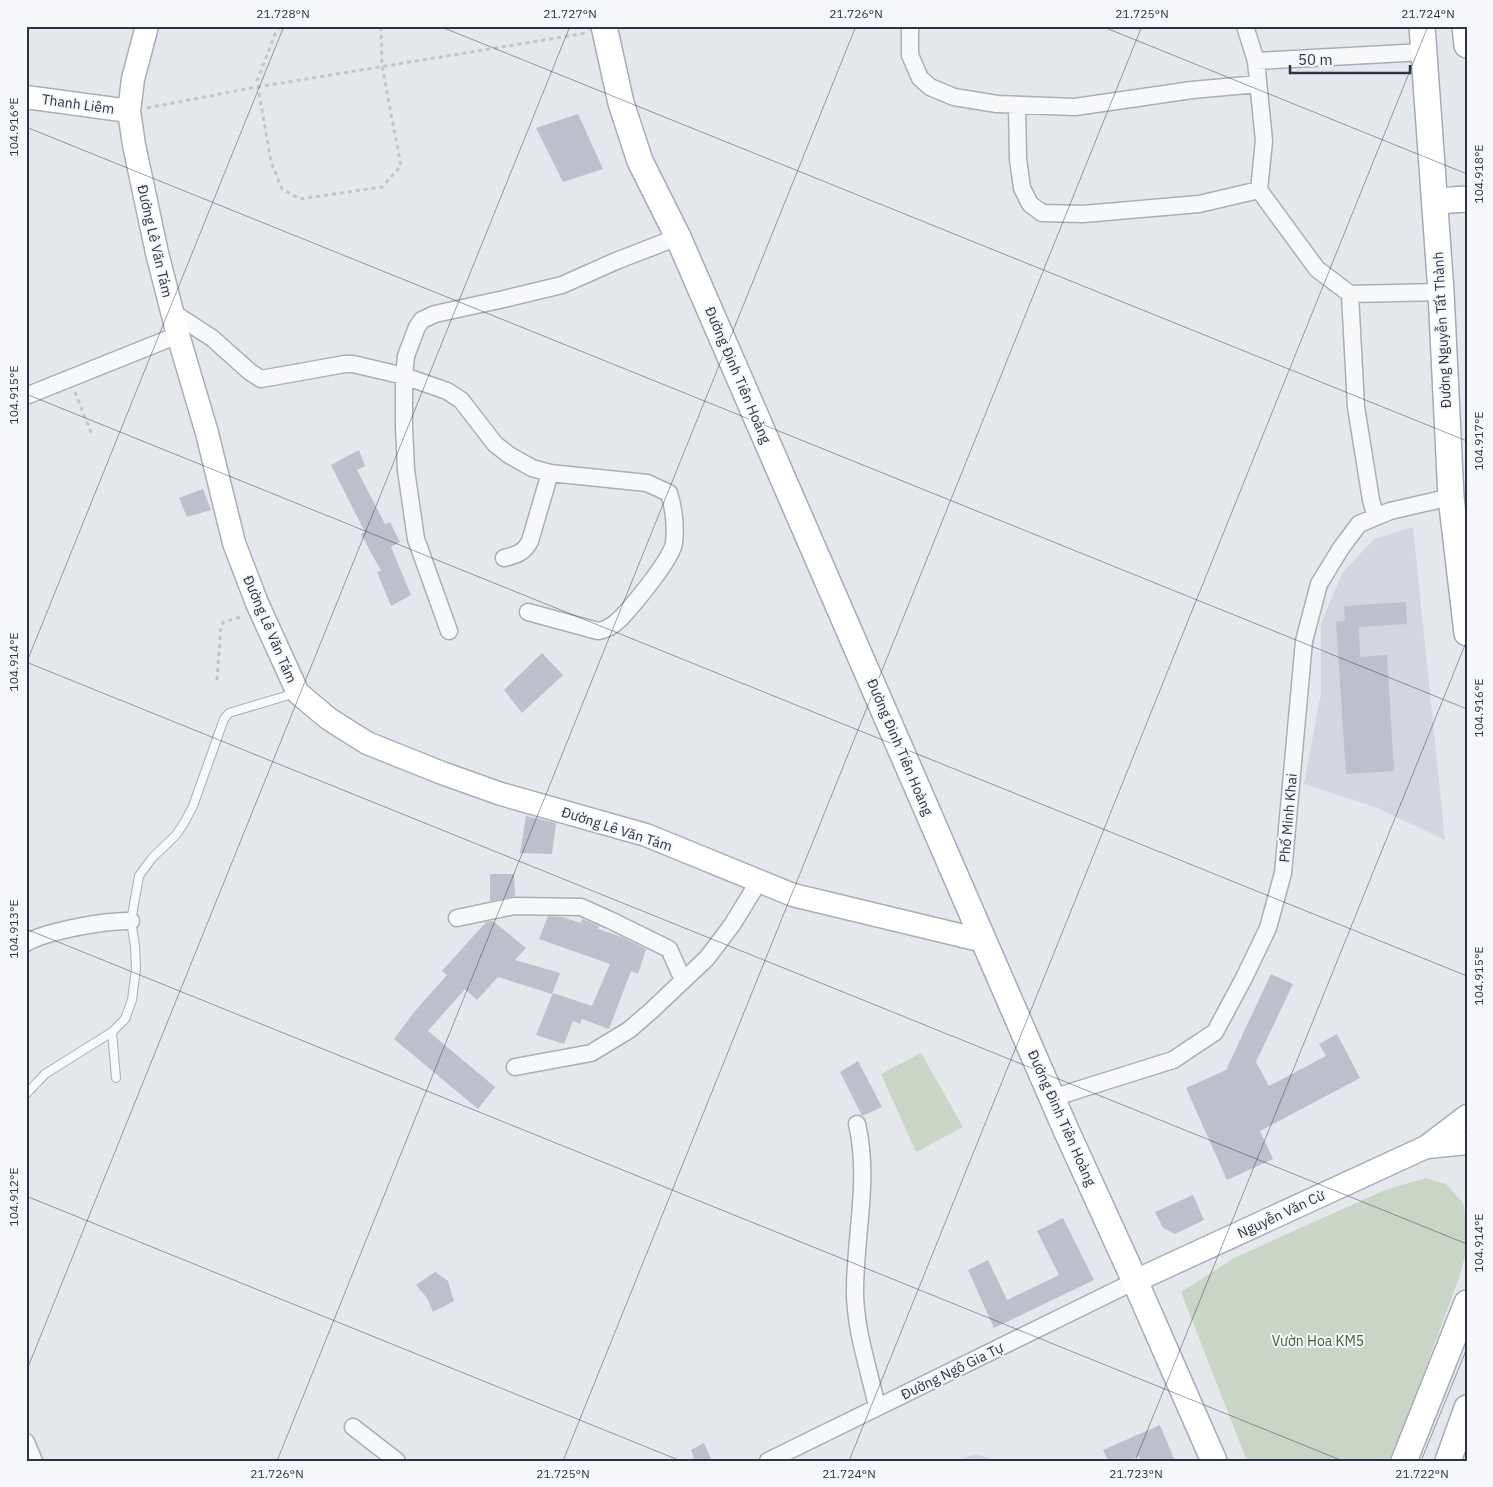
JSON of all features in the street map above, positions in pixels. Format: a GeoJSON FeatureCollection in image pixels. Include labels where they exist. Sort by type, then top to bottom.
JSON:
{"type":"FeatureCollection","features":[{"type":"Feature","properties":{"kind":"main road","name":"Đường Nguyễn Tất Thành"},"geometry":{"type":"LineString","coordinates":[[1422,26],[1441,292],[1459,496],[1467,633]]}},
{"type":"Feature","properties":{"kind":"main road"},"geometry":{"type":"LineString","coordinates":[[1465,26],[1467,46]]}},
{"type":"Feature","properties":{"kind":"main road","name":"Đường Đinh Tiên Hoàng"},"geometry":{"type":"LineString","coordinates":[[604,28],[621,102],[640,162],[678,237],[1052,1098],[1214,1461]]}},
{"type":"Feature","properties":{"kind":"main road"},"geometry":{"type":"LineString","coordinates":[[1435,201],[1467,199]]}},
{"type":"Feature","properties":{"kind":"main road"},"geometry":{"type":"LineString","coordinates":[[1404,1461],[1467,1303]]}},
{"type":"Feature","properties":{"kind":"main road"},"geometry":{"type":"LineString","coordinates":[[1448,1461],[1467,1408]]}},
{"type":"Feature","properties":{"kind":"street","name":"Đường Lê Văn Tám"},"geometry":{"type":"LineString","coordinates":[[146,26],[132,78],[129,111],[134,145],[157,254],[178,335],[207,433],[234,544],[260,610],[298,693],[329,719],[367,743],[442,774],[501,794],[646,835],[793,895],[984,941]]}},
{"type":"Feature","properties":{"kind":"street"},"geometry":{"type":"LineString","coordinates":[[910,26],[910,56],[920,78],[930,87],[954,97],[997,104],[1075,106],[1192,90],[1258,84]]}},
{"type":"Feature","properties":{"kind":"street"},"geometry":{"type":"LineString","coordinates":[[1245,26],[1256,61],[1264,141],[1259,190],[1317,269],[1350,294],[1441,292]]}},
{"type":"Feature","properties":{"kind":"street"},"geometry":{"type":"LineString","coordinates":[[1256,61],[1424,52]]}},
{"type":"Feature","properties":{"kind":"street","name":"Thanh Liêm"},"geometry":{"type":"LineString","coordinates":[[26,97],[129,111]]}},
{"type":"Feature","properties":{"kind":"street"},"geometry":{"type":"LineString","coordinates":[[1017,105],[1018,159],[1022,188],[1030,204],[1042,213],[1083,214],[1198,204],[1259,190]]}},
{"type":"Feature","properties":{"kind":"street"},"geometry":{"type":"LineString","coordinates":[[449,631],[418,546],[411,512],[404,426],[404,376],[406,356],[417,327],[428,317],[562,285],[616,261],[678,237]]}},
{"type":"Feature","properties":{"kind":"street"},"geometry":{"type":"LineString","coordinates":[[1350,294],[1356,407],[1370,500],[1376,517]]}},
{"type":"Feature","properties":{"kind":"street"},"geometry":{"type":"LineString","coordinates":[[172,312],[212,338],[250,372],[261,379],[345,364],[404,376],[447,391],[461,400],[495,444],[532,468],[550,473],[647,483],[669,493],[674,511],[674,543],[668,559],[620,619],[603,630],[598,631],[528,612]]}},
{"type":"Feature","properties":{"kind":"street"},"geometry":{"type":"LineString","coordinates":[[26,396],[178,335]]}},
{"type":"Feature","properties":{"kind":"street"},"geometry":{"type":"LineString","coordinates":[[504,558],[521,553],[527,549],[536,525],[550,473]]}},
{"type":"Feature","properties":{"kind":"street","name":"Phố Minh Khai"},"geometry":{"type":"LineString","coordinates":[[1052,1098],[1173,1060],[1215,1032],[1268,928],[1283,873],[1304,641],[1319,584],[1341,548],[1359,524],[1390,511],[1459,496]]}},
{"type":"Feature","properties":{"kind":"street"},"geometry":{"type":"LineString","coordinates":[[515,1066],[591,1053],[629,1030],[707,958],[732,925],[759,881]]}},
{"type":"Feature","properties":{"kind":"street"},"geometry":{"type":"LineString","coordinates":[[457,918],[514,906],[580,907],[670,950],[683,980]]}},
{"type":"Feature","properties":{"kind":"street"},"geometry":{"type":"LineString","coordinates":[[26,943],[53,932],[108,922],[131,921]]}},
{"type":"Feature","properties":{"kind":"street","name":"Nguyễn Văn Cừ"},"geometry":{"type":"LineString","coordinates":[[1135,1281],[1426,1147],[1467,1116]]}},
{"type":"Feature","properties":{"kind":"street"},"geometry":{"type":"LineString","coordinates":[[857,1124],[861,1142],[863,1173],[855,1293],[858,1324],[878,1407]]}},
{"type":"Feature","properties":{"kind":"street","name":"Nguyễn Văn Cừ"},"geometry":{"type":"LineString","coordinates":[[1426,1147],[1467,1143]]}},
{"type":"Feature","properties":{"kind":"street","name":"Đường Ngô Gia Tự"},"geometry":{"type":"LineString","coordinates":[[768,1461],[1135,1281]]}},
{"type":"Feature","properties":{"kind":"street"},"geometry":{"type":"LineString","coordinates":[[353,1427],[397,1461]]}},
{"type":"Feature","properties":{"kind":"street"},"geometry":{"type":"LineString","coordinates":[[26,1442],[34,1461]]}},
{"type":"Feature","properties":{"kind":"lane"},"geometry":{"type":"LineString","coordinates":[[26,1094],[45,1074],[112,1032],[125,1019],[132,1000],[136,953],[131,921],[139,876],[152,858],[176,835],[184,823],[193,806],[224,719],[229,713],[298,693]]}},
{"type":"Feature","properties":{"kind":"lane"},"geometry":{"type":"LineString","coordinates":[[112,1032],[116,1078]]}},
{"type":"Feature","properties":{"kind":"path"},"geometry":{"type":"LineString","coordinates":[[280,26],[275,34],[257,81],[271,162],[282,189],[300,200],[382,187],[401,166],[382,66],[381,26]]}},
{"type":"Feature","properties":{"kind":"path"},"geometry":{"type":"LineString","coordinates":[[129,111],[604,28]]}},
{"type":"Feature","properties":{"kind":"path"},"geometry":{"type":"LineString","coordinates":[[69,378],[92,435]]}},
{"type":"Feature","properties":{"kind":"path"},"geometry":{"type":"LineString","coordinates":[[217,680],[221,625],[224,622],[260,610]]}},
{"type":"Feature","properties":{"kind":"shaded area"},"geometry":{"type":"Polygon","coordinates":[[[1413,527],[1445,840],[1375,807],[1304,784],[1321,693],[1321,624],[1342,573],[1374,539],[1413,527]]]}},
{"type":"Feature","properties":{"kind":"shaded area"},"geometry":{"type":"Polygon","coordinates":[[[976,1454],[991,1459],[1003,1461],[958,1461],[976,1454]]]}},
{"type":"Feature","properties":{"kind":"green space"},"geometry":{"type":"Polygon","coordinates":[[[921,1053],[963,1127],[916,1152],[881,1074],[921,1053]]]}},
{"type":"Feature","properties":{"kind":"green space","name":"Vườn Hoa KM5"},"geometry":{"type":"Polygon","coordinates":[[[1426,1178],[1446,1184],[1463,1203],[1467,1220],[1467,1249],[1460,1275],[1402,1432],[1388,1461],[1247,1461],[1181,1292],[1234,1258],[1385,1190],[1426,1178]]]}},
{"type":"Feature","properties":{"kind":"building"},"geometry":{"type":"Polygon","coordinates":[[[578,114],[603,169],[563,182],[536,128],[578,114]]]}},
{"type":"Feature","properties":{"kind":"building"},"geometry":{"type":"Polygon","coordinates":[[[359,450],[365,466],[357,470],[385,524],[390,522],[400,542],[391,547],[411,595],[391,606],[377,572],[381,571],[361,534],[365,532],[331,465],[359,450]]]}},
{"type":"Feature","properties":{"kind":"building"},"geometry":{"type":"Polygon","coordinates":[[[203,489],[211,510],[187,517],[179,498],[203,489]]]}},
{"type":"Feature","properties":{"kind":"building"},"geometry":{"type":"Polygon","coordinates":[[[1406,602],[1407,624],[1359,627],[1360,657],[1387,655],[1394,771],[1346,774],[1336,622],[1345,621],[1344,606],[1406,602]]]}},
{"type":"Feature","properties":{"kind":"building"},"geometry":{"type":"Polygon","coordinates":[[[542,653],[563,675],[522,713],[504,690],[542,653]]]}},
{"type":"Feature","properties":{"kind":"building"},"geometry":{"type":"Polygon","coordinates":[[[526,816],[556,823],[552,854],[520,853],[526,816]]]}},
{"type":"Feature","properties":{"kind":"building"},"geometry":{"type":"Polygon","coordinates":[[[490,874],[514,874],[515,896],[490,901],[490,874]]]}},
{"type":"Feature","properties":{"kind":"building"},"geometry":{"type":"Polygon","coordinates":[[[548,916],[562,917],[581,923],[582,919],[599,926],[598,929],[622,937],[646,949],[638,974],[631,971],[609,1029],[582,1019],[580,1024],[573,1021],[564,1044],[536,1035],[553,993],[592,1006],[610,964],[539,939],[548,916]]]}},
{"type":"Feature","properties":{"kind":"building"},"geometry":{"type":"Polygon","coordinates":[[[493,921],[526,948],[515,960],[560,973],[552,994],[498,977],[477,1000],[465,989],[428,1031],[495,1087],[478,1109],[394,1039],[414,1012],[447,975],[442,971],[486,922],[493,921]]]}},
{"type":"Feature","properties":{"kind":"building"},"geometry":{"type":"Polygon","coordinates":[[[1271,974],[1293,984],[1256,1062],[1269,1086],[1326,1056],[1319,1044],[1337,1034],[1360,1078],[1260,1131],[1273,1159],[1227,1180],[1186,1088],[1226,1070],[1271,974]]]}},
{"type":"Feature","properties":{"kind":"building"},"geometry":{"type":"Polygon","coordinates":[[[858,1061],[882,1107],[862,1116],[840,1072],[858,1061]]]}},
{"type":"Feature","properties":{"kind":"building"},"geometry":{"type":"Polygon","coordinates":[[[1193,1195],[1204,1220],[1175,1234],[1163,1228],[1155,1212],[1193,1195]]]}},
{"type":"Feature","properties":{"kind":"building"},"geometry":{"type":"Polygon","coordinates":[[[1063,1218],[1094,1280],[994,1328],[968,1270],[988,1260],[1007,1300],[1059,1275],[1037,1231],[1063,1218]]]}},
{"type":"Feature","properties":{"kind":"building"},"geometry":{"type":"Polygon","coordinates":[[[435,1272],[448,1281],[454,1301],[433,1312],[427,1298],[416,1285],[435,1272]]]}},
{"type":"Feature","properties":{"kind":"building"},"geometry":{"type":"Polygon","coordinates":[[[1160,1425],[1175,1461],[1141,1461],[1139,1456],[1128,1461],[1108,1461],[1103,1450],[1160,1425]]]}},
{"type":"Feature","properties":{"kind":"building"},"geometry":{"type":"Polygon","coordinates":[[[704,1443],[712,1461],[695,1461],[691,1450],[704,1443]]]}}]}
